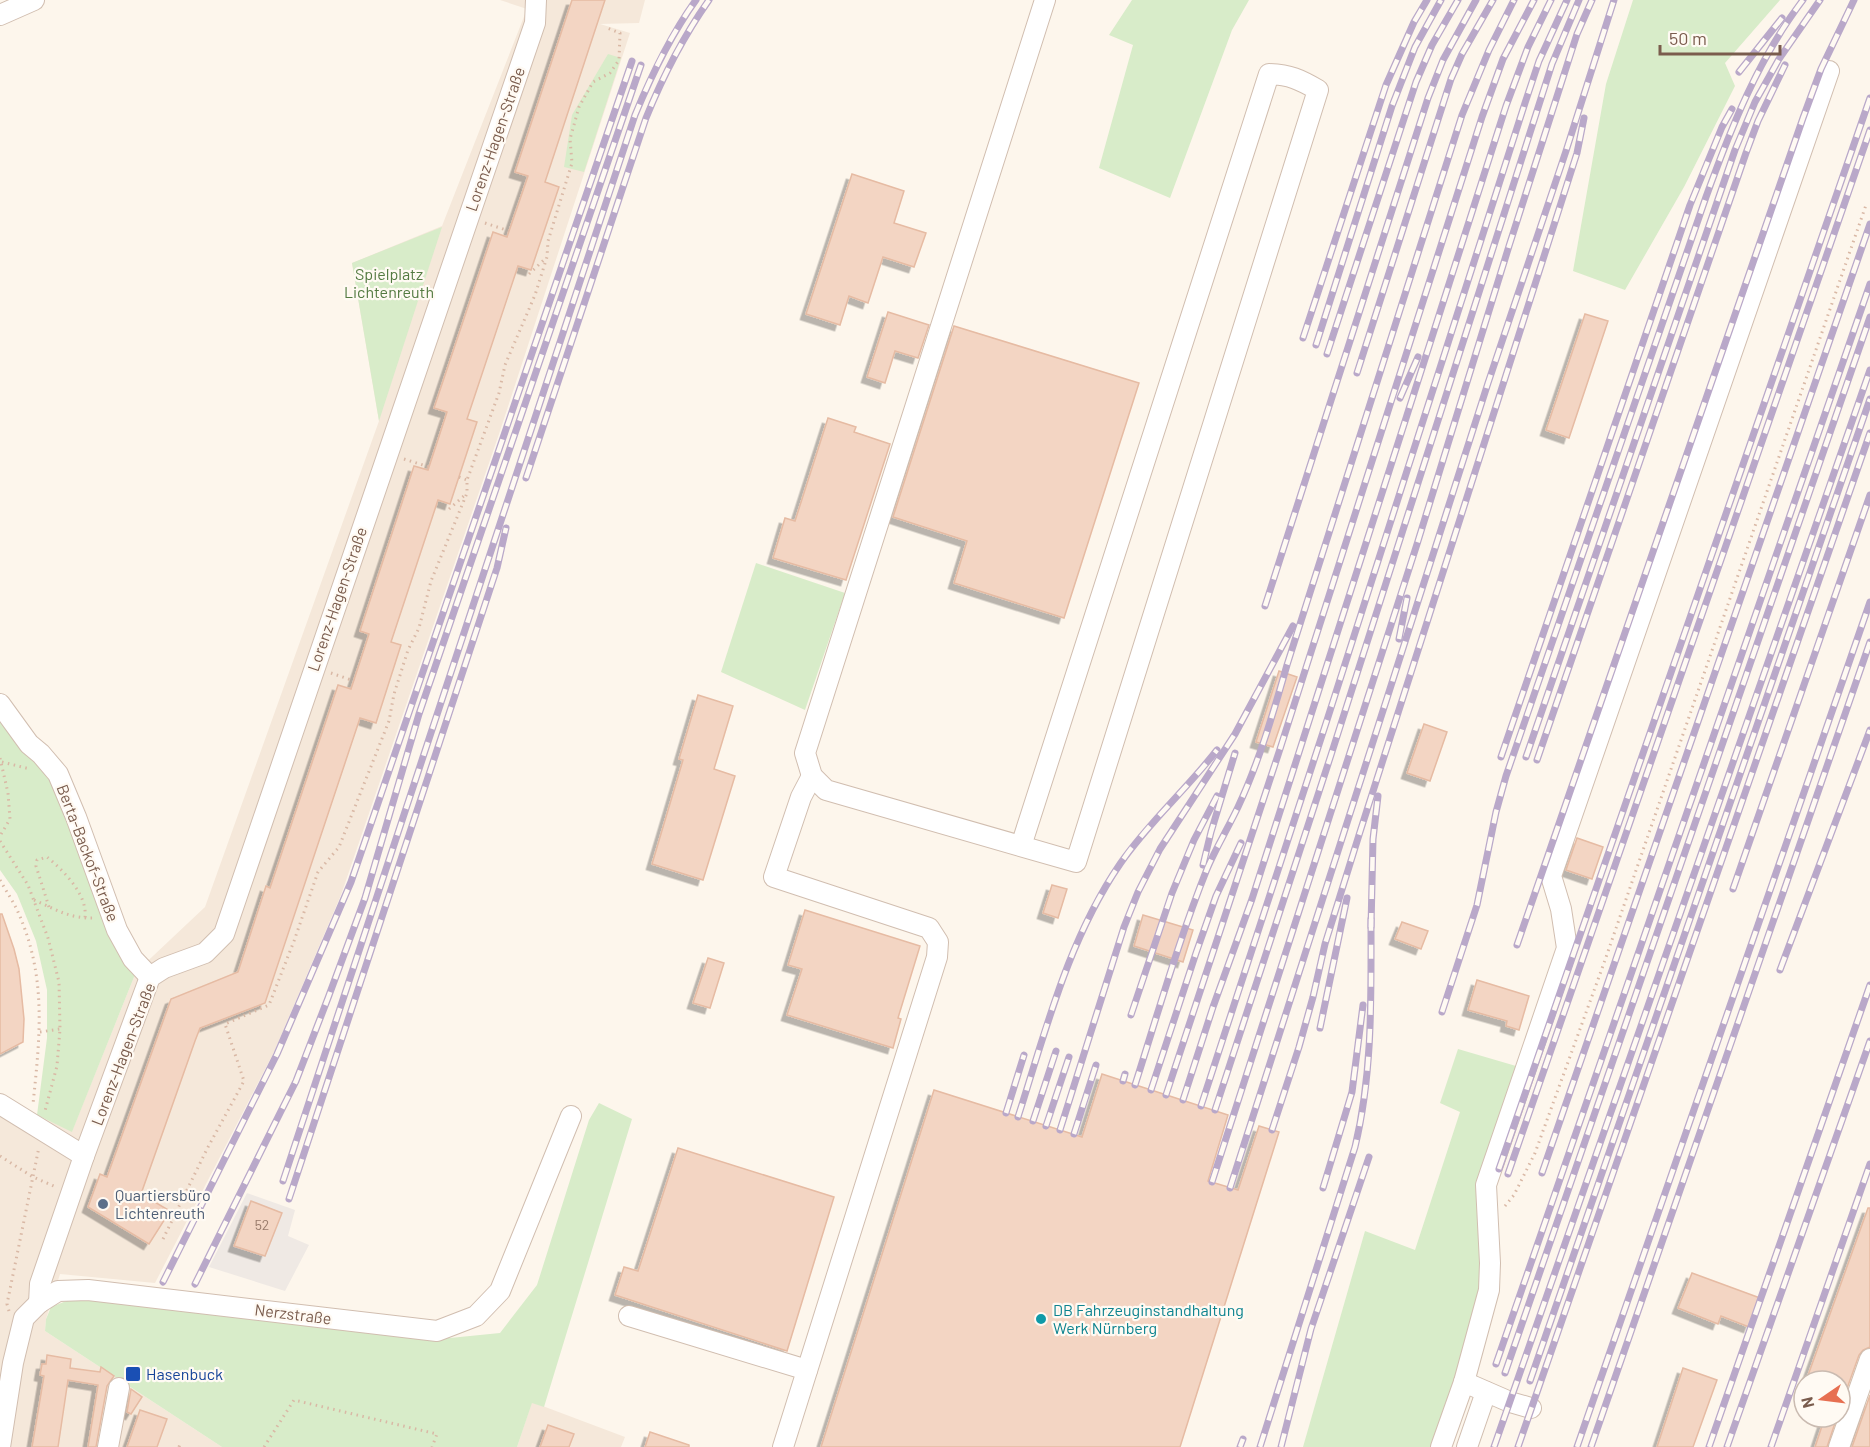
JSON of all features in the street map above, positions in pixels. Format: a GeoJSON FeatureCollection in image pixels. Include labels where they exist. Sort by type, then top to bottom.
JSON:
{"type":"FeatureCollection","features":[{"type":"Feature","properties":{"kind":"street"},"geometry":{"type":"LineString","coordinates":[[0,15],[34,0]]}},
{"type":"Feature","properties":{"kind":"street","name":"Lorenz-Hagen-Straße"},"geometry":{"type":"LineString","coordinates":[[39,1303],[40,1284],[150,977],[164,968],[205,953],[224,934],[535,23],[536,0]]}},
{"type":"Feature","properties":{"kind":"street"},"geometry":{"type":"LineString","coordinates":[[1021,846],[1269,74],[1287,75],[1302,80],[1318,90],[1076,862],[826,790],[812,776],[805,753],[1045,0]]}},
{"type":"Feature","properties":{"kind":"street"},"geometry":{"type":"LineString","coordinates":[[1441,1447],[1464,1382],[1489,1290],[1486,1185],[1567,948],[1561,909],[1551,876],[1829,71]]}},
{"type":"Feature","properties":{"kind":"street","name":"Berta-Backof-Straße"},"geometry":{"type":"LineString","coordinates":[[0,704],[24,740],[51,764],[62,781],[123,942],[133,959],[150,977]]}},
{"type":"Feature","properties":{"kind":"street"},"geometry":{"type":"LineString","coordinates":[[783,1447],[937,957],[938,942],[929,928],[774,877],[801,797],[812,776]]}},
{"type":"Feature","properties":{"kind":"street"},"geometry":{"type":"LineString","coordinates":[[0,1104],[84,1156]]}},
{"type":"Feature","properties":{"kind":"street","name":"Nerzstraße"},"geometry":{"type":"LineString","coordinates":[[24,1318],[39,1303],[58,1292],[88,1290],[437,1331],[476,1316],[500,1292],[571,1116]]}},
{"type":"Feature","properties":{"kind":"street"},"geometry":{"type":"LineString","coordinates":[[629,1316],[807,1370]]}},
{"type":"Feature","properties":{"kind":"street"},"geometry":{"type":"LineString","coordinates":[[0,1447],[13,1363],[24,1318]]}},
{"type":"Feature","properties":{"kind":"street"},"geometry":{"type":"LineString","coordinates":[[1839,1447],[1870,1359]]}},
{"type":"Feature","properties":{"kind":"street"},"geometry":{"type":"LineString","coordinates":[[1464,1382],[1531,1408]]}},
{"type":"Feature","properties":{"kind":"street"},"geometry":{"type":"LineString","coordinates":[[108,1447],[119,1388]]}},
{"type":"Feature","properties":{"kind":"street"},"geometry":{"type":"LineString","coordinates":[[1467,1447],[1486,1392]]}},
{"type":"Feature","properties":{"kind":"path"},"geometry":{"type":"LineString","coordinates":[[163,1239],[207,1149],[244,1081],[225,1024],[268,1005],[294,941],[318,872],[339,847],[389,721],[394,694],[408,650],[419,628],[431,581],[467,493],[467,480],[500,393],[506,365],[536,296],[547,257],[548,241],[572,164],[570,139],[579,106],[593,82],[610,73],[619,60],[620,33],[607,28]]}},
{"type":"Feature","properties":{"kind":"path"},"geometry":{"type":"LineString","coordinates":[[1488,1225],[1514,1195],[1535,1153],[1604,963],[1866,205]]}},
{"type":"Feature","properties":{"kind":"path"},"geometry":{"type":"LineString","coordinates":[[483,223],[509,231]]}},
{"type":"Feature","properties":{"kind":"path"},"geometry":{"type":"LineString","coordinates":[[542,240],[548,241]]}},
{"type":"Feature","properties":{"kind":"path"},"geometry":{"type":"LineString","coordinates":[[529,274],[547,257]]}},
{"type":"Feature","properties":{"kind":"path"},"geometry":{"type":"LineString","coordinates":[[402,458],[429,467]]}},
{"type":"Feature","properties":{"kind":"path"},"geometry":{"type":"LineString","coordinates":[[459,477],[467,480]]}},
{"type":"Feature","properties":{"kind":"path"},"geometry":{"type":"LineString","coordinates":[[448,509],[467,493]]}},
{"type":"Feature","properties":{"kind":"path"},"geometry":{"type":"LineString","coordinates":[[330,673],[354,681]]}},
{"type":"Feature","properties":{"kind":"path"},"geometry":{"type":"LineString","coordinates":[[386,692],[394,694]]}},
{"type":"Feature","properties":{"kind":"path"},"geometry":{"type":"LineString","coordinates":[[0,758],[8,793],[10,819],[0,836]]}},
{"type":"Feature","properties":{"kind":"path"},"geometry":{"type":"LineString","coordinates":[[0,840],[28,885],[48,938],[59,982],[60,1029],[57,1066],[36,1127]]}},
{"type":"Feature","properties":{"kind":"path"},"geometry":{"type":"LineString","coordinates":[[49,907],[36,866],[37,860],[47,857],[58,866],[80,894],[85,904],[85,918]]}},
{"type":"Feature","properties":{"kind":"path"},"geometry":{"type":"LineString","coordinates":[[0,880],[18,913],[33,957],[40,999],[33,1177],[7,1304],[10,1312],[24,1318]]}},
{"type":"Feature","properties":{"kind":"path"},"geometry":{"type":"LineString","coordinates":[[34,900],[61,914],[85,918],[112,915]]}},
{"type":"Feature","properties":{"kind":"path"},"geometry":{"type":"LineString","coordinates":[[40,1032],[60,1029]]}},
{"type":"Feature","properties":{"kind":"path"},"geometry":{"type":"LineString","coordinates":[[0,1156],[33,1177],[71,1194]]}},
{"type":"Feature","properties":{"kind":"path"},"geometry":{"type":"LineString","coordinates":[[264,1447],[294,1400],[437,1434],[432,1447]]}},
{"type":"Feature","properties":{"kind":"shaded area"},"geometry":{"type":"Polygon","coordinates":[[[500,0],[645,0],[639,23],[600,24],[630,33],[500,431],[341,895],[274,1052],[155,1283],[60,1274],[46,1319],[45,1331],[222,1447],[0,1447],[0,1093],[37,1115],[72,1131],[136,972],[205,907],[379,421],[352,263],[442,226],[527,9],[500,0]]]}},
{"type":"Feature","properties":{"kind":"shaded area"},"geometry":{"type":"Polygon","coordinates":[[[247,1193],[295,1210],[288,1236],[309,1245],[285,1291],[209,1267],[247,1193]]]}},
{"type":"Feature","properties":{"kind":"shaded area"},"geometry":{"type":"Polygon","coordinates":[[[532,1402],[625,1437],[621,1447],[517,1447],[532,1402]]]}},
{"type":"Feature","properties":{"kind":"green space"},"geometry":{"type":"Polygon","coordinates":[[[1132,0],[1249,0],[1232,30],[1170,198],[1099,168],[1133,45],[1109,35],[1132,0]]]}},
{"type":"Feature","properties":{"kind":"green space"},"geometry":{"type":"Polygon","coordinates":[[[1633,0],[1780,0],[1725,63],[1735,86],[1684,187],[1625,290],[1573,271],[1606,84],[1633,0]]]}},
{"type":"Feature","properties":{"kind":"green space"},"geometry":{"type":"Polygon","coordinates":[[[608,54],[621,58],[584,172],[564,167],[572,115],[608,54]]]}},
{"type":"Feature","properties":{"kind":"green space","name":"Spielplatz Lichtenreuth"},"geometry":{"type":"Polygon","coordinates":[[[442,227],[379,421],[352,263],[442,227]]]}},
{"type":"Feature","properties":{"kind":"green space"},"geometry":{"type":"Polygon","coordinates":[[[756,563],[845,593],[805,710],[721,672],[756,563]]]}},
{"type":"Feature","properties":{"kind":"green space"},"geometry":{"type":"Polygon","coordinates":[[[0,712],[47,768],[136,972],[72,1132],[37,1115],[47,1038],[47,990],[36,941],[17,894],[0,870],[0,712]]]}},
{"type":"Feature","properties":{"kind":"green space"},"geometry":{"type":"Polygon","coordinates":[[[1458,1049],[1516,1066],[1479,1185],[1484,1274],[1456,1378],[1431,1447],[1303,1447],[1365,1231],[1415,1250],[1460,1112],[1440,1103],[1458,1049]]]}},
{"type":"Feature","properties":{"kind":"green space"},"geometry":{"type":"Polygon","coordinates":[[[599,1103],[632,1119],[544,1407],[532,1403],[517,1447],[222,1447],[45,1331],[46,1319],[51,1307],[74,1298],[450,1338],[500,1333],[537,1285],[589,1120],[599,1103]]]}},
{"type":"Feature","properties":{"kind":"building"},"geometry":{"type":"Polygon","coordinates":[[[572,0],[605,0],[545,182],[559,187],[531,270],[518,266],[467,419],[477,422],[450,504],[438,500],[391,642],[401,645],[376,723],[360,718],[265,1003],[200,1028],[141,1194],[170,1211],[149,1244],[88,1207],[100,1174],[107,1177],[171,999],[238,972],[266,886],[270,888],[338,685],[351,689],[369,634],[360,631],[414,466],[428,470],[447,412],[434,408],[493,232],[507,237],[528,176],[515,172],[572,0]]]}},
{"type":"Feature","properties":{"kind":"building"},"geometry":{"type":"Polygon","coordinates":[[[852,174],[904,191],[894,223],[926,233],[914,267],[883,257],[868,303],[849,296],[840,325],[806,314],[852,174]]]}},
{"type":"Feature","properties":{"kind":"building"},"geometry":{"type":"Polygon","coordinates":[[[888,312],[929,325],[918,358],[895,351],[885,383],[867,377],[888,312]]]}},
{"type":"Feature","properties":{"kind":"building"},"geometry":{"type":"Polygon","coordinates":[[[1585,314],[1608,321],[1569,438],[1546,430],[1585,314]]]}},
{"type":"Feature","properties":{"kind":"building"},"geometry":{"type":"Polygon","coordinates":[[[954,326],[1139,383],[1064,618],[954,583],[967,541],[893,517],[954,326]]]}},
{"type":"Feature","properties":{"kind":"building"},"geometry":{"type":"Polygon","coordinates":[[[828,418],[856,427],[854,432],[890,444],[846,580],[773,558],[785,518],[795,521],[828,418]]]}},
{"type":"Feature","properties":{"kind":"building"},"geometry":{"type":"Polygon","coordinates":[[[1279,671],[1297,677],[1273,747],[1256,742],[1279,671]]]}},
{"type":"Feature","properties":{"kind":"building"},"geometry":{"type":"Polygon","coordinates":[[[698,695],[733,706],[714,769],[735,776],[703,880],[652,864],[683,760],[679,759],[698,695]]]}},
{"type":"Feature","properties":{"kind":"building"},"geometry":{"type":"Polygon","coordinates":[[[1424,724],[1447,732],[1430,781],[1407,773],[1424,724]]]}},
{"type":"Feature","properties":{"kind":"building"},"geometry":{"type":"Polygon","coordinates":[[[1577,838],[1603,847],[1592,879],[1566,870],[1577,838]]]}},
{"type":"Feature","properties":{"kind":"building"},"geometry":{"type":"Polygon","coordinates":[[[1052,885],[1067,889],[1058,918],[1043,913],[1052,885]]]}},
{"type":"Feature","properties":{"kind":"building"},"geometry":{"type":"Polygon","coordinates":[[[805,910],[920,946],[898,1018],[901,1019],[893,1048],[787,1015],[802,969],[788,965],[805,910]]]}},
{"type":"Feature","properties":{"kind":"building"},"geometry":{"type":"Polygon","coordinates":[[[0,914],[2,914],[19,969],[24,1019],[23,1042],[0,1054],[0,914]]]}},
{"type":"Feature","properties":{"kind":"building"},"geometry":{"type":"Polygon","coordinates":[[[1143,915],[1193,930],[1183,962],[1134,946],[1143,915]]]}},
{"type":"Feature","properties":{"kind":"building"},"geometry":{"type":"Polygon","coordinates":[[[1402,922],[1428,931],[1421,949],[1395,939],[1402,922]]]}},
{"type":"Feature","properties":{"kind":"building"},"geometry":{"type":"Polygon","coordinates":[[[708,958],[724,963],[710,1008],[693,1003],[708,958]]]}},
{"type":"Feature","properties":{"kind":"building"},"geometry":{"type":"Polygon","coordinates":[[[1477,980],[1529,996],[1519,1030],[1506,1026],[1507,1021],[1468,1010],[1477,980]]]}},
{"type":"Feature","properties":{"kind":"building","name":"DB Fahrzeuginstandhaltung Werk Nürnberg"},"geometry":{"type":"Polygon","coordinates":[[[1102,1074],[1228,1115],[1208,1181],[1238,1190],[1259,1126],[1279,1132],[1180,1447],[821,1447],[934,1090],[1082,1137],[1102,1074]]]}},
{"type":"Feature","properties":{"kind":"building"},"geometry":{"type":"Polygon","coordinates":[[[678,1148],[834,1197],[787,1351],[615,1295],[624,1267],[638,1271],[678,1148]]]}},
{"type":"Feature","properties":{"kind":"building"},"geometry":{"type":"Polygon","coordinates":[[[251,1201],[282,1213],[265,1256],[234,1246],[251,1201]]]}},
{"type":"Feature","properties":{"kind":"building"},"geometry":{"type":"Polygon","coordinates":[[[1868,1208],[1870,1208],[1870,1347],[1859,1355],[1852,1375],[1852,1369],[1810,1369],[1868,1208]]]}},
{"type":"Feature","properties":{"kind":"building"},"geometry":{"type":"Polygon","coordinates":[[[1692,1273],[1760,1298],[1749,1327],[1721,1316],[1718,1324],[1678,1308],[1692,1273]]]}},
{"type":"Feature","properties":{"kind":"building"},"geometry":{"type":"Polygon","coordinates":[[[47,1355],[71,1359],[70,1368],[100,1372],[101,1367],[114,1376],[107,1386],[96,1447],[88,1447],[98,1385],[68,1380],[58,1447],[32,1447],[44,1376],[40,1375],[42,1364],[46,1364],[47,1355]]]}},
{"type":"Feature","properties":{"kind":"building"},"geometry":{"type":"Polygon","coordinates":[[[1683,1368],[1717,1380],[1693,1447],[1657,1447],[1683,1368]]]}},
{"type":"Feature","properties":{"kind":"building"},"geometry":{"type":"Polygon","coordinates":[[[131,1389],[142,1397],[131,1414],[127,1412],[131,1389]]]}},
{"type":"Feature","properties":{"kind":"building"},"geometry":{"type":"Polygon","coordinates":[[[1870,1395],[1870,1447],[1852,1447],[1870,1395]]]}},
{"type":"Feature","properties":{"kind":"building"},"geometry":{"type":"Polygon","coordinates":[[[140,1410],[167,1419],[157,1447],[127,1447],[140,1410]]]}},
{"type":"Feature","properties":{"kind":"building"},"geometry":{"type":"Polygon","coordinates":[[[548,1425],[574,1434],[569,1447],[540,1447],[548,1425]]]}},
{"type":"Feature","properties":{"kind":"building"},"geometry":{"type":"Polygon","coordinates":[[[1821,1429],[1833,1429],[1827,1447],[1815,1447],[1821,1429]]]}},
{"type":"Feature","properties":{"kind":"building"},"geometry":{"type":"Polygon","coordinates":[[[650,1432],[689,1445],[689,1447],[645,1447],[650,1432]]]}},
{"type":"Feature","properties":{"kind":"railway"},"geometry":{"type":"LineString","coordinates":[[283,1181],[635,115],[662,56],[696,0]]}},
{"type":"Feature","properties":{"kind":"railway"},"geometry":{"type":"LineString","coordinates":[[526,478],[646,118],[674,57],[709,0]]}},
{"type":"Feature","properties":{"kind":"railway"},"geometry":{"type":"LineString","coordinates":[[1303,338],[1386,85],[1414,22],[1427,0]]}},
{"type":"Feature","properties":{"kind":"railway"},"geometry":{"type":"LineString","coordinates":[[1316,345],[1392,106],[1415,47],[1441,0]]}},
{"type":"Feature","properties":{"kind":"railway"},"geometry":{"type":"LineString","coordinates":[[1327,354],[1416,82],[1432,45],[1458,0]]}},
{"type":"Feature","properties":{"kind":"railway"},"geometry":{"type":"LineString","coordinates":[[1265,606],[1428,98],[1443,60],[1476,0]]}},
{"type":"Feature","properties":{"kind":"railway"},"geometry":{"type":"LineString","coordinates":[[1357,373],[1451,79],[1462,54],[1493,0]]}},
{"type":"Feature","properties":{"kind":"railway"},"geometry":{"type":"LineString","coordinates":[[1135,1085],[1197,895],[1246,790],[1265,738],[1462,115],[1489,50],[1514,0]]}},
{"type":"Feature","properties":{"kind":"railway"},"geometry":{"type":"LineString","coordinates":[[1166,1095],[1280,749],[1482,117],[1503,59],[1534,0]]}},
{"type":"Feature","properties":{"kind":"railway"},"geometry":{"type":"LineString","coordinates":[[1183,1100],[1213,1007],[1252,899],[1506,106],[1528,47],[1551,0]]}},
{"type":"Feature","properties":{"kind":"railway"},"geometry":{"type":"LineString","coordinates":[[1201,1106],[1525,103],[1539,61],[1567,0]]}},
{"type":"Feature","properties":{"kind":"railway"},"geometry":{"type":"LineString","coordinates":[[1215,1110],[1552,64],[1579,0]]}},
{"type":"Feature","properties":{"kind":"railway"},"geometry":{"type":"LineString","coordinates":[[1212,1182],[1418,541],[1577,34],[1592,0]]}},
{"type":"Feature","properties":{"kind":"railway"},"geometry":{"type":"LineString","coordinates":[[1230,1188],[1488,383],[1614,0]]}},
{"type":"Feature","properties":{"kind":"railway"},"geometry":{"type":"LineString","coordinates":[[1442,1012],[1477,905],[1496,812],[1506,776],[1706,197],[1725,145],[1759,70],[1803,0]]}},
{"type":"Feature","properties":{"kind":"railway"},"geometry":{"type":"LineString","coordinates":[[1526,757],[1735,150],[1755,102],[1779,59],[1820,0]]}},
{"type":"Feature","properties":{"kind":"railway"},"geometry":{"type":"LineString","coordinates":[[1517,945],[1803,118],[1821,69],[1854,0]]}},
{"type":"Feature","properties":{"kind":"railway"},"geometry":{"type":"LineString","coordinates":[[1739,72],[1782,18]]}},
{"type":"Feature","properties":{"kind":"railway"},"geometry":{"type":"LineString","coordinates":[[163,1282],[277,1054],[351,882],[632,61]]}},
{"type":"Feature","properties":{"kind":"railway"},"geometry":{"type":"LineString","coordinates":[[195,1284],[296,1081],[365,898],[419,714],[641,65]]}},
{"type":"Feature","properties":{"kind":"railway"},"geometry":{"type":"LineString","coordinates":[[1537,760],[1746,153],[1758,121],[1785,65]]}},
{"type":"Feature","properties":{"kind":"railway"},"geometry":{"type":"LineString","coordinates":[[1499,1169],[1870,98]]}},
{"type":"Feature","properties":{"kind":"railway"},"geometry":{"type":"LineString","coordinates":[[1501,757],[1690,205],[1722,127],[1732,109]]}},
{"type":"Feature","properties":{"kind":"railway"},"geometry":{"type":"LineString","coordinates":[[1272,1130],[1299,1047],[1325,944],[1577,153],[1584,118]]}},
{"type":"Feature","properties":{"kind":"railway"},"geometry":{"type":"LineString","coordinates":[[1508,1174],[1870,130]]}},
{"type":"Feature","properties":{"kind":"railway"},"geometry":{"type":"LineString","coordinates":[[1542,1173],[1870,224]]}},
{"type":"Feature","properties":{"kind":"railway"},"geometry":{"type":"LineString","coordinates":[[1496,1364],[1870,284]]}},
{"type":"Feature","properties":{"kind":"railway"},"geometry":{"type":"LineString","coordinates":[[1505,1373],[1870,317]]}},
{"type":"Feature","properties":{"kind":"railway"},"geometry":{"type":"LineString","coordinates":[[1400,398],[1418,357]]}},
{"type":"Feature","properties":{"kind":"railway"},"geometry":{"type":"LineString","coordinates":[[1494,1447],[1870,370]]}},
{"type":"Feature","properties":{"kind":"railway"},"geometry":{"type":"LineString","coordinates":[[1530,1381],[1870,399]]}},
{"type":"Feature","properties":{"kind":"railway"},"geometry":{"type":"LineString","coordinates":[[1518,1447],[1870,433]]}},
{"type":"Feature","properties":{"kind":"railway"},"geometry":{"type":"LineString","coordinates":[[1733,889],[1870,495]]}},
{"type":"Feature","properties":{"kind":"railway"},"geometry":{"type":"LineString","coordinates":[[289,1199],[497,568],[506,528]]}},
{"type":"Feature","properties":{"kind":"railway"},"geometry":{"type":"LineString","coordinates":[[1399,639],[1407,598]]}},
{"type":"Feature","properties":{"kind":"railway"},"geometry":{"type":"LineString","coordinates":[[1577,1447],[1870,602]]}},
{"type":"Feature","properties":{"kind":"railway"},"geometry":{"type":"LineString","coordinates":[[1060,1130],[1124,927],[1138,892],[1160,849],[1235,734],[1293,626]]}},
{"type":"Feature","properties":{"kind":"railway"},"geometry":{"type":"LineString","coordinates":[[1591,1447],[1870,642]]}},
{"type":"Feature","properties":{"kind":"railway"},"geometry":{"type":"LineString","coordinates":[[1780,970],[1870,730]]}},
{"type":"Feature","properties":{"kind":"railway"},"geometry":{"type":"LineString","coordinates":[[1018,1117],[1060,986],[1086,923],[1102,893],[1131,849],[1217,750]]}},
{"type":"Feature","properties":{"kind":"railway"},"geometry":{"type":"LineString","coordinates":[[1203,865],[1235,753]]}},
{"type":"Feature","properties":{"kind":"railway"},"geometry":{"type":"LineString","coordinates":[[1131,1015],[1172,893],[1194,840],[1217,796]]}},
{"type":"Feature","properties":{"kind":"railway"},"geometry":{"type":"LineString","coordinates":[[1371,927],[1373,839],[1378,796]]}},
{"type":"Feature","properties":{"kind":"railway"},"geometry":{"type":"LineString","coordinates":[[1151,1090],[1216,896],[1241,843]]}},
{"type":"Feature","properties":{"kind":"railway"},"geometry":{"type":"LineString","coordinates":[[1320,1028],[1347,898]]}},
{"type":"Feature","properties":{"kind":"railway"},"geometry":{"type":"LineString","coordinates":[[1260,1447],[1355,1147],[1361,1119],[1368,1062],[1371,1005],[1371,919]]}},
{"type":"Feature","properties":{"kind":"railway"},"geometry":{"type":"LineString","coordinates":[[1709,1447],[1870,985]]}},
{"type":"Feature","properties":{"kind":"railway"},"geometry":{"type":"LineString","coordinates":[[1323,1188],[1352,1092],[1363,1005]]}},
{"type":"Feature","properties":{"kind":"railway"},"geometry":{"type":"LineString","coordinates":[[1727,1447],[1870,1041]]}},
{"type":"Feature","properties":{"kind":"railway"},"geometry":{"type":"LineString","coordinates":[[1033,1121],[1056,1051]]}},
{"type":"Feature","properties":{"kind":"railway"},"geometry":{"type":"LineString","coordinates":[[1006,1113],[1024,1055]]}},
{"type":"Feature","properties":{"kind":"railway"},"geometry":{"type":"LineString","coordinates":[[1046,1126],[1069,1057]]}},
{"type":"Feature","properties":{"kind":"railway"},"geometry":{"type":"LineString","coordinates":[[1074,1134],[1096,1065]]}},
{"type":"Feature","properties":{"kind":"railway"},"geometry":{"type":"LineString","coordinates":[[1123,1081],[1125,1074]]}},
{"type":"Feature","properties":{"kind":"railway"},"geometry":{"type":"LineString","coordinates":[[1281,1447],[1311,1329],[1369,1157]]}},
{"type":"Feature","properties":{"kind":"railway"},"geometry":{"type":"LineString","coordinates":[[1771,1447],[1870,1164]]}},
{"type":"Feature","properties":{"kind":"railway"},"geometry":{"type":"LineString","coordinates":[[1240,1447],[1243,1439]]}},
{"type":"Feature","properties":{"kind":"place","name":"Quartiersbüro Lichtenreuth"},"geometry":{"type":"Point","coordinates":[103,1204]}},
{"type":"Feature","properties":{"kind":"place","name":"DB Fahrzeuginstandhaltung Werk Nürnberg"},"geometry":{"type":"Point","coordinates":[1041,1319]}},
{"type":"Feature","properties":{"kind":"place","name":"Hasenbuck"},"geometry":{"type":"Point","coordinates":[133,1374]}}]}
